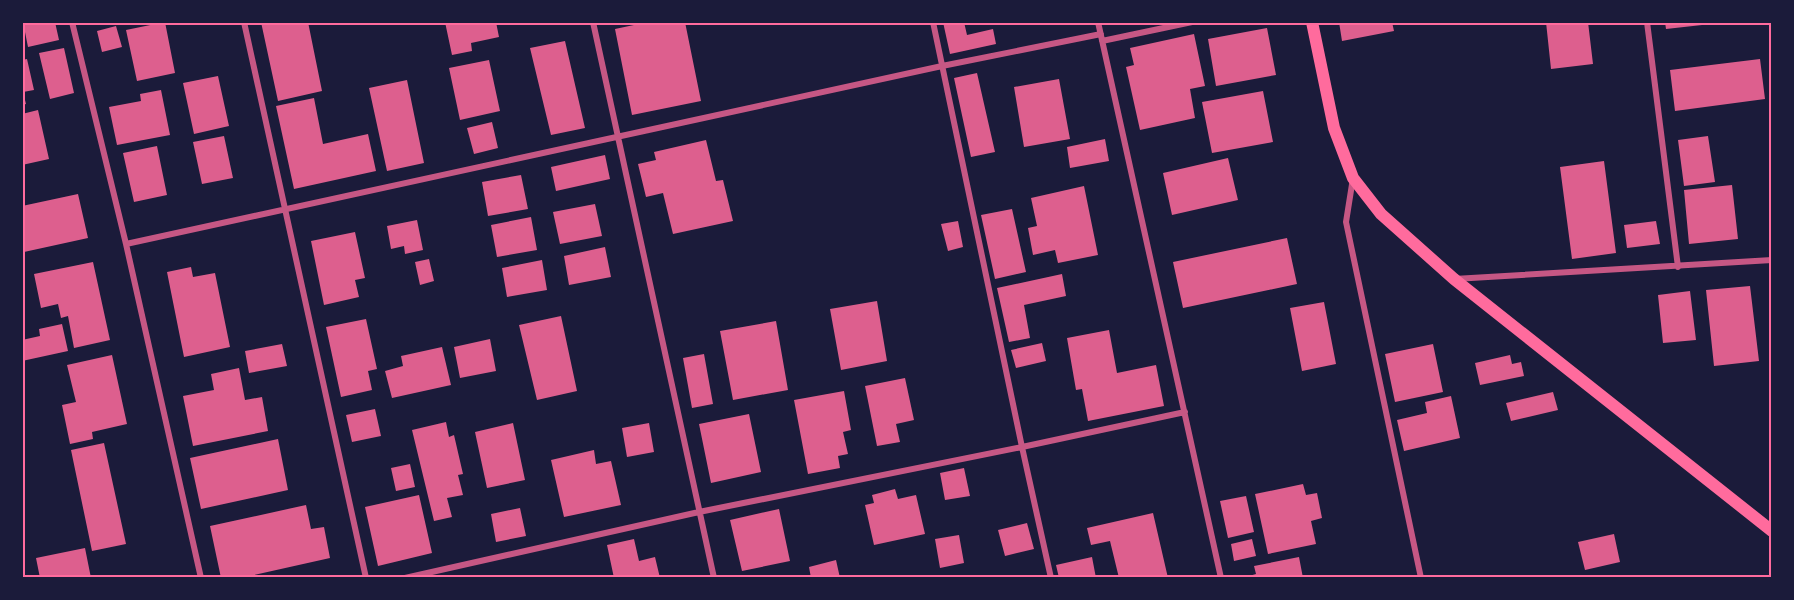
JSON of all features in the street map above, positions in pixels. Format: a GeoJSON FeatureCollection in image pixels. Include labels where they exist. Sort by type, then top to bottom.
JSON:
{"type":"FeatureCollection","features":[{"type":"Feature","properties":{"kind":"main road"},"geometry":{"type":"LineString","coordinates":[[1312,22],[1334,128],[1353,178],[1382,214],[1454,279],[1772,531]]}},
{"type":"Feature","properties":{"kind":"street"},"geometry":{"type":"LineString","coordinates":[[72,22],[126,244],[201,578]]}},
{"type":"Feature","properties":{"kind":"street"},"geometry":{"type":"LineString","coordinates":[[244,22],[366,578]]}},
{"type":"Feature","properties":{"kind":"street"},"geometry":{"type":"LineString","coordinates":[[593,22],[714,578]]}},
{"type":"Feature","properties":{"kind":"street"},"geometry":{"type":"LineString","coordinates":[[933,22],[1051,578]]}},
{"type":"Feature","properties":{"kind":"street"},"geometry":{"type":"LineString","coordinates":[[1098,22],[1221,578]]}},
{"type":"Feature","properties":{"kind":"street"},"geometry":{"type":"LineString","coordinates":[[126,244],[942,66],[1192,22]]}},
{"type":"Feature","properties":{"kind":"street"},"geometry":{"type":"LineString","coordinates":[[1647,22],[1678,267]]}},
{"type":"Feature","properties":{"kind":"street"},"geometry":{"type":"LineString","coordinates":[[1353,178],[1346,222],[1421,578]]}},
{"type":"Feature","properties":{"kind":"street"},"geometry":{"type":"LineString","coordinates":[[1454,279],[1772,260]]}},
{"type":"Feature","properties":{"kind":"street"},"geometry":{"type":"LineString","coordinates":[[405,578],[699,512],[1185,412]]}},
{"type":"Feature","properties":{"kind":"building"},"geometry":{"type":"Polygon","coordinates":[[[23,22],[55,22],[59,40],[28,47],[23,22]]]}},
{"type":"Feature","properties":{"kind":"building"},"geometry":{"type":"Polygon","coordinates":[[[165,22],[175,73],[137,81],[126,30],[165,22]]]}},
{"type":"Feature","properties":{"kind":"building"},"geometry":{"type":"Polygon","coordinates":[[[261,22],[308,22],[322,91],[278,101],[261,22]]]}},
{"type":"Feature","properties":{"kind":"building"},"geometry":{"type":"Polygon","coordinates":[[[445,22],[496,22],[499,37],[471,43],[472,51],[452,55],[445,22]]]}},
{"type":"Feature","properties":{"kind":"building"},"geometry":{"type":"Polygon","coordinates":[[[648,22],[685,22],[701,101],[632,115],[615,29],[648,22]]]}},
{"type":"Feature","properties":{"kind":"building"},"geometry":{"type":"Polygon","coordinates":[[[943,22],[964,22],[967,35],[993,29],[996,44],[950,54],[943,22]]]}},
{"type":"Feature","properties":{"kind":"building"},"geometry":{"type":"Polygon","coordinates":[[[1339,22],[1392,22],[1394,31],[1342,41],[1339,22]]]}},
{"type":"Feature","properties":{"kind":"building"},"geometry":{"type":"Polygon","coordinates":[[[1546,22],[1588,22],[1593,64],[1551,69],[1546,22]]]}},
{"type":"Feature","properties":{"kind":"building"},"geometry":{"type":"Polygon","coordinates":[[[1665,22],[1711,22],[1711,24],[1666,29],[1665,22]]]}},
{"type":"Feature","properties":{"kind":"building"},"geometry":{"type":"Polygon","coordinates":[[[116,26],[122,47],[102,52],[97,31],[116,26]]]}},
{"type":"Feature","properties":{"kind":"building"},"geometry":{"type":"Polygon","coordinates":[[[1267,28],[1276,75],[1216,86],[1208,39],[1267,28]]]}},
{"type":"Feature","properties":{"kind":"building"},"geometry":{"type":"Polygon","coordinates":[[[1194,34],[1205,86],[1190,89],[1195,118],[1140,130],[1126,67],[1134,65],[1130,48],[1194,34]]]}},
{"type":"Feature","properties":{"kind":"building"},"geometry":{"type":"Polygon","coordinates":[[[565,41],[585,128],[551,135],[530,48],[565,41]]]}},
{"type":"Feature","properties":{"kind":"building"},"geometry":{"type":"Polygon","coordinates":[[[64,48],[74,93],[50,99],[39,53],[64,48]]]}},
{"type":"Feature","properties":{"kind":"building"},"geometry":{"type":"Polygon","coordinates":[[[27,59],[34,90],[23,92],[26,104],[22,105],[22,60],[27,59]]]}},
{"type":"Feature","properties":{"kind":"building"},"geometry":{"type":"Polygon","coordinates":[[[1760,59],[1765,99],[1675,111],[1670,70],[1760,59]]]}},
{"type":"Feature","properties":{"kind":"building"},"geometry":{"type":"Polygon","coordinates":[[[489,60],[500,111],[460,120],[449,68],[489,60]]]}},
{"type":"Feature","properties":{"kind":"building"},"geometry":{"type":"Polygon","coordinates":[[[977,73],[995,152],[971,157],[954,78],[977,73]]]}},
{"type":"Feature","properties":{"kind":"building"},"geometry":{"type":"Polygon","coordinates":[[[218,76],[229,126],[194,134],[183,83],[218,76]]]}},
{"type":"Feature","properties":{"kind":"building"},"geometry":{"type":"Polygon","coordinates":[[[1059,79],[1070,139],[1024,147],[1014,87],[1059,79]]]}},
{"type":"Feature","properties":{"kind":"building"},"geometry":{"type":"Polygon","coordinates":[[[407,80],[424,163],[387,171],[369,88],[407,80]]]}},
{"type":"Feature","properties":{"kind":"building"},"geometry":{"type":"Polygon","coordinates":[[[161,90],[170,135],[117,145],[109,107],[141,101],[140,94],[161,90]]]}},
{"type":"Feature","properties":{"kind":"building"},"geometry":{"type":"Polygon","coordinates":[[[1263,91],[1273,142],[1212,153],[1202,102],[1263,91]]]}},
{"type":"Feature","properties":{"kind":"building"},"geometry":{"type":"Polygon","coordinates":[[[314,98],[323,144],[368,134],[376,171],[294,189],[276,106],[314,98]]]}},
{"type":"Feature","properties":{"kind":"building"},"geometry":{"type":"Polygon","coordinates":[[[38,110],[49,159],[22,165],[22,114],[38,110]]]}},
{"type":"Feature","properties":{"kind":"building"},"geometry":{"type":"Polygon","coordinates":[[[492,122],[498,148],[474,154],[467,128],[492,122]]]}},
{"type":"Feature","properties":{"kind":"building"},"geometry":{"type":"Polygon","coordinates":[[[224,136],[233,178],[202,184],[193,142],[224,136]]]}},
{"type":"Feature","properties":{"kind":"building"},"geometry":{"type":"Polygon","coordinates":[[[1708,136],[1715,182],[1684,186],[1678,140],[1708,136]]]}},
{"type":"Feature","properties":{"kind":"building"},"geometry":{"type":"Polygon","coordinates":[[[1105,139],[1109,161],[1070,168],[1067,147],[1105,139]]]}},
{"type":"Feature","properties":{"kind":"building"},"geometry":{"type":"Polygon","coordinates":[[[706,140],[716,181],[723,180],[733,221],[673,234],[663,193],[646,197],[638,164],[656,160],[654,152],[706,140]]]}},
{"type":"Feature","properties":{"kind":"building"},"geometry":{"type":"Polygon","coordinates":[[[157,146],[167,195],[134,202],[123,153],[157,146]]]}},
{"type":"Feature","properties":{"kind":"building"},"geometry":{"type":"Polygon","coordinates":[[[605,155],[610,179],[556,191],[551,167],[605,155]]]}},
{"type":"Feature","properties":{"kind":"building"},"geometry":{"type":"Polygon","coordinates":[[[1228,158],[1238,200],[1172,215],[1163,173],[1228,158]]]}},
{"type":"Feature","properties":{"kind":"building"},"geometry":{"type":"Polygon","coordinates":[[[1604,161],[1616,253],[1572,259],[1560,167],[1604,161]]]}},
{"type":"Feature","properties":{"kind":"building"},"geometry":{"type":"Polygon","coordinates":[[[521,175],[528,209],[488,216],[482,182],[521,175]]]}},
{"type":"Feature","properties":{"kind":"building"},"geometry":{"type":"Polygon","coordinates":[[[1732,185],[1738,239],[1689,244],[1684,190],[1732,185]]]}},
{"type":"Feature","properties":{"kind":"building"},"geometry":{"type":"Polygon","coordinates":[[[1084,186],[1098,255],[1058,263],[1055,250],[1033,255],[1028,228],[1037,226],[1031,198],[1084,186]]]}},
{"type":"Feature","properties":{"kind":"building"},"geometry":{"type":"Polygon","coordinates":[[[78,194],[88,238],[24,252],[22,206],[78,194]]]}},
{"type":"Feature","properties":{"kind":"building"},"geometry":{"type":"Polygon","coordinates":[[[595,204],[602,236],[560,244],[553,212],[595,204]]]}},
{"type":"Feature","properties":{"kind":"building"},"geometry":{"type":"Polygon","coordinates":[[[1012,209],[1026,272],[995,279],[981,215],[1012,209]]]}},
{"type":"Feature","properties":{"kind":"building"},"geometry":{"type":"Polygon","coordinates":[[[531,217],[537,250],[497,257],[491,225],[531,217]]]}},
{"type":"Feature","properties":{"kind":"building"},"geometry":{"type":"Polygon","coordinates":[[[417,220],[423,250],[405,254],[404,246],[391,249],[387,226],[417,220]]]}},
{"type":"Feature","properties":{"kind":"building"},"geometry":{"type":"Polygon","coordinates":[[[958,221],[963,247],[948,251],[941,224],[958,221]]]}},
{"type":"Feature","properties":{"kind":"building"},"geometry":{"type":"Polygon","coordinates":[[[1656,221],[1660,244],[1627,248],[1624,225],[1656,221]]]}},
{"type":"Feature","properties":{"kind":"building"},"geometry":{"type":"Polygon","coordinates":[[[355,232],[365,278],[355,280],[359,297],[324,305],[311,241],[355,232]]]}},
{"type":"Feature","properties":{"kind":"building"},"geometry":{"type":"Polygon","coordinates":[[[1287,238],[1297,284],[1183,308],[1173,262],[1287,238]]]}},
{"type":"Feature","properties":{"kind":"building"},"geometry":{"type":"Polygon","coordinates":[[[605,247],[611,277],[569,285],[564,256],[605,247]]]}},
{"type":"Feature","properties":{"kind":"building"},"geometry":{"type":"Polygon","coordinates":[[[429,259],[434,281],[420,285],[415,262],[429,259]]]}},
{"type":"Feature","properties":{"kind":"building"},"geometry":{"type":"Polygon","coordinates":[[[542,260],[547,290],[507,297],[502,268],[542,260]]]}},
{"type":"Feature","properties":{"kind":"building"},"geometry":{"type":"Polygon","coordinates":[[[93,262],[110,340],[74,348],[68,316],[61,318],[58,304],[41,308],[34,274],[93,262]]]}},
{"type":"Feature","properties":{"kind":"building"},"geometry":{"type":"Polygon","coordinates":[[[191,267],[193,277],[215,273],[230,347],[184,357],[167,272],[191,267]]]}},
{"type":"Feature","properties":{"kind":"building"},"geometry":{"type":"Polygon","coordinates":[[[1062,274],[1066,296],[1024,305],[1030,338],[1009,342],[997,288],[1062,274]]]}},
{"type":"Feature","properties":{"kind":"building"},"geometry":{"type":"Polygon","coordinates":[[[1750,286],[1759,361],[1714,366],[1706,290],[1750,286]]]}},
{"type":"Feature","properties":{"kind":"building"},"geometry":{"type":"Polygon","coordinates":[[[1690,291],[1696,340],[1663,343],[1658,295],[1690,291]]]}},
{"type":"Feature","properties":{"kind":"building"},"geometry":{"type":"Polygon","coordinates":[[[877,301],[887,361],[841,370],[830,309],[877,301]]]}},
{"type":"Feature","properties":{"kind":"building"},"geometry":{"type":"Polygon","coordinates":[[[1324,302],[1336,364],[1302,371],[1290,308],[1324,302]]]}},
{"type":"Feature","properties":{"kind":"building"},"geometry":{"type":"Polygon","coordinates":[[[561,316],[577,391],[537,400],[519,325],[561,316]]]}},
{"type":"Feature","properties":{"kind":"building"},"geometry":{"type":"Polygon","coordinates":[[[366,319],[377,369],[368,371],[372,390],[341,397],[326,327],[366,319]]]}},
{"type":"Feature","properties":{"kind":"building"},"geometry":{"type":"Polygon","coordinates":[[[776,321],[788,390],[733,400],[720,331],[776,321]]]}},
{"type":"Feature","properties":{"kind":"building"},"geometry":{"type":"Polygon","coordinates":[[[62,324],[68,351],[22,361],[22,340],[40,336],[39,329],[62,324]]]}},
{"type":"Feature","properties":{"kind":"building"},"geometry":{"type":"Polygon","coordinates":[[[1109,330],[1117,373],[1156,365],[1164,406],[1088,421],[1082,389],[1076,390],[1067,338],[1109,330]]]}},
{"type":"Feature","properties":{"kind":"building"},"geometry":{"type":"Polygon","coordinates":[[[490,339],[496,371],[460,378],[454,347],[490,339]]]}},
{"type":"Feature","properties":{"kind":"building"},"geometry":{"type":"Polygon","coordinates":[[[1042,343],[1046,361],[1016,368],[1011,350],[1042,343]]]}},
{"type":"Feature","properties":{"kind":"building"},"geometry":{"type":"Polygon","coordinates":[[[282,344],[287,366],[249,373],[245,351],[282,344]]]}},
{"type":"Feature","properties":{"kind":"building"},"geometry":{"type":"Polygon","coordinates":[[[1433,344],[1443,392],[1395,402],[1385,354],[1433,344]]]}},
{"type":"Feature","properties":{"kind":"building"},"geometry":{"type":"Polygon","coordinates":[[[442,347],[451,385],[392,398],[385,371],[403,366],[401,356],[442,347]]]}},
{"type":"Feature","properties":{"kind":"building"},"geometry":{"type":"Polygon","coordinates":[[[704,354],[713,404],[692,408],[683,358],[704,354]]]}},
{"type":"Feature","properties":{"kind":"building"},"geometry":{"type":"Polygon","coordinates":[[[112,355],[127,424],[92,432],[93,439],[70,444],[62,405],[76,402],[67,365],[112,355]]]}},
{"type":"Feature","properties":{"kind":"building"},"geometry":{"type":"Polygon","coordinates":[[[1510,355],[1512,364],[1521,362],[1524,376],[1480,385],[1475,363],[1510,355]]]}},
{"type":"Feature","properties":{"kind":"building"},"geometry":{"type":"Polygon","coordinates":[[[239,368],[245,400],[262,397],[268,431],[193,446],[183,396],[214,390],[211,374],[239,368]]]}},
{"type":"Feature","properties":{"kind":"building"},"geometry":{"type":"Polygon","coordinates":[[[905,378],[914,420],[896,424],[900,442],[877,446],[865,386],[905,378]]]}},
{"type":"Feature","properties":{"kind":"building"},"geometry":{"type":"Polygon","coordinates":[[[844,391],[851,430],[843,432],[848,454],[838,456],[840,468],[808,474],[794,400],[844,391]]]}},
{"type":"Feature","properties":{"kind":"building"},"geometry":{"type":"Polygon","coordinates":[[[1553,392],[1558,410],[1511,421],[1506,403],[1553,392]]]}},
{"type":"Feature","properties":{"kind":"building"},"geometry":{"type":"Polygon","coordinates":[[[1451,396],[1460,438],[1404,451],[1397,420],[1427,413],[1425,402],[1451,396]]]}},
{"type":"Feature","properties":{"kind":"building"},"geometry":{"type":"Polygon","coordinates":[[[375,409],[381,436],[352,442],[346,415],[375,409]]]}},
{"type":"Feature","properties":{"kind":"building"},"geometry":{"type":"Polygon","coordinates":[[[749,414],[761,472],[711,483],[699,424],[749,414]]]}},
{"type":"Feature","properties":{"kind":"building"},"geometry":{"type":"Polygon","coordinates":[[[446,422],[449,437],[454,435],[463,474],[458,475],[463,495],[447,498],[452,517],[434,521],[412,430],[446,422]]]}},
{"type":"Feature","properties":{"kind":"building"},"geometry":{"type":"Polygon","coordinates":[[[513,423],[525,480],[487,488],[475,432],[513,423]]]}},
{"type":"Feature","properties":{"kind":"building"},"geometry":{"type":"Polygon","coordinates":[[[649,423],[654,452],[627,457],[622,428],[649,423]]]}},
{"type":"Feature","properties":{"kind":"building"},"geometry":{"type":"Polygon","coordinates":[[[278,439],[288,490],[201,509],[190,458],[278,439]]]}},
{"type":"Feature","properties":{"kind":"building"},"geometry":{"type":"Polygon","coordinates":[[[104,443],[126,544],[92,551],[71,450],[104,443]]]}},
{"type":"Feature","properties":{"kind":"building"},"geometry":{"type":"Polygon","coordinates":[[[594,450],[596,464],[611,461],[621,505],[564,517],[551,460],[594,450]]]}},
{"type":"Feature","properties":{"kind":"building"},"geometry":{"type":"Polygon","coordinates":[[[410,464],[415,487],[396,491],[391,468],[410,464]]]}},
{"type":"Feature","properties":{"kind":"building"},"geometry":{"type":"Polygon","coordinates":[[[964,468],[970,496],[945,500],[940,473],[964,468]]]}},
{"type":"Feature","properties":{"kind":"building"},"geometry":{"type":"Polygon","coordinates":[[[1303,484],[1306,495],[1317,493],[1322,518],[1311,521],[1316,544],[1268,554],[1255,494],[1303,484]]]}},
{"type":"Feature","properties":{"kind":"building"},"geometry":{"type":"Polygon","coordinates":[[[895,489],[898,499],[916,495],[925,534],[874,545],[865,505],[874,503],[872,495],[895,489]]]}},
{"type":"Feature","properties":{"kind":"building"},"geometry":{"type":"Polygon","coordinates":[[[419,495],[432,553],[378,566],[365,507],[419,495]]]}},
{"type":"Feature","properties":{"kind":"building"},"geometry":{"type":"Polygon","coordinates":[[[1246,496],[1254,532],[1228,538],[1220,501],[1246,496]]]}},
{"type":"Feature","properties":{"kind":"building"},"geometry":{"type":"Polygon","coordinates":[[[306,505],[311,529],[324,527],[330,558],[241,578],[221,578],[210,526],[306,505]]]}},
{"type":"Feature","properties":{"kind":"building"},"geometry":{"type":"Polygon","coordinates":[[[520,508],[526,536],[496,542],[491,514],[520,508]]]}},
{"type":"Feature","properties":{"kind":"building"},"geometry":{"type":"Polygon","coordinates":[[[779,509],[790,561],[742,571],[730,520],[779,509]]]}},
{"type":"Feature","properties":{"kind":"building"},"geometry":{"type":"Polygon","coordinates":[[[1153,513],[1168,578],[1119,578],[1110,541],[1091,545],[1087,528],[1153,513]]]}},
{"type":"Feature","properties":{"kind":"building"},"geometry":{"type":"Polygon","coordinates":[[[1027,523],[1034,549],[1005,556],[998,530],[1027,523]]]}},
{"type":"Feature","properties":{"kind":"building"},"geometry":{"type":"Polygon","coordinates":[[[1614,534],[1620,562],[1585,570],[1578,542],[1614,534]]]}},
{"type":"Feature","properties":{"kind":"building"},"geometry":{"type":"Polygon","coordinates":[[[959,535],[964,563],[940,568],[935,539],[959,535]]]}},
{"type":"Feature","properties":{"kind":"building"},"geometry":{"type":"Polygon","coordinates":[[[634,539],[639,561],[655,557],[660,578],[614,578],[607,545],[634,539]]]}},
{"type":"Feature","properties":{"kind":"building"},"geometry":{"type":"Polygon","coordinates":[[[1252,539],[1256,556],[1234,561],[1231,544],[1252,539]]]}},
{"type":"Feature","properties":{"kind":"building"},"geometry":{"type":"Polygon","coordinates":[[[85,548],[91,578],[40,578],[36,558],[85,548]]]}},
{"type":"Feature","properties":{"kind":"building"},"geometry":{"type":"Polygon","coordinates":[[[1092,557],[1096,578],[1059,578],[1056,565],[1092,557]]]}},
{"type":"Feature","properties":{"kind":"building"},"geometry":{"type":"Polygon","coordinates":[[[1299,557],[1303,578],[1242,578],[1256,574],[1254,566],[1299,557]]]}},
{"type":"Feature","properties":{"kind":"building"},"geometry":{"type":"Polygon","coordinates":[[[836,560],[840,578],[811,578],[809,567],[836,560]]]}}]}
